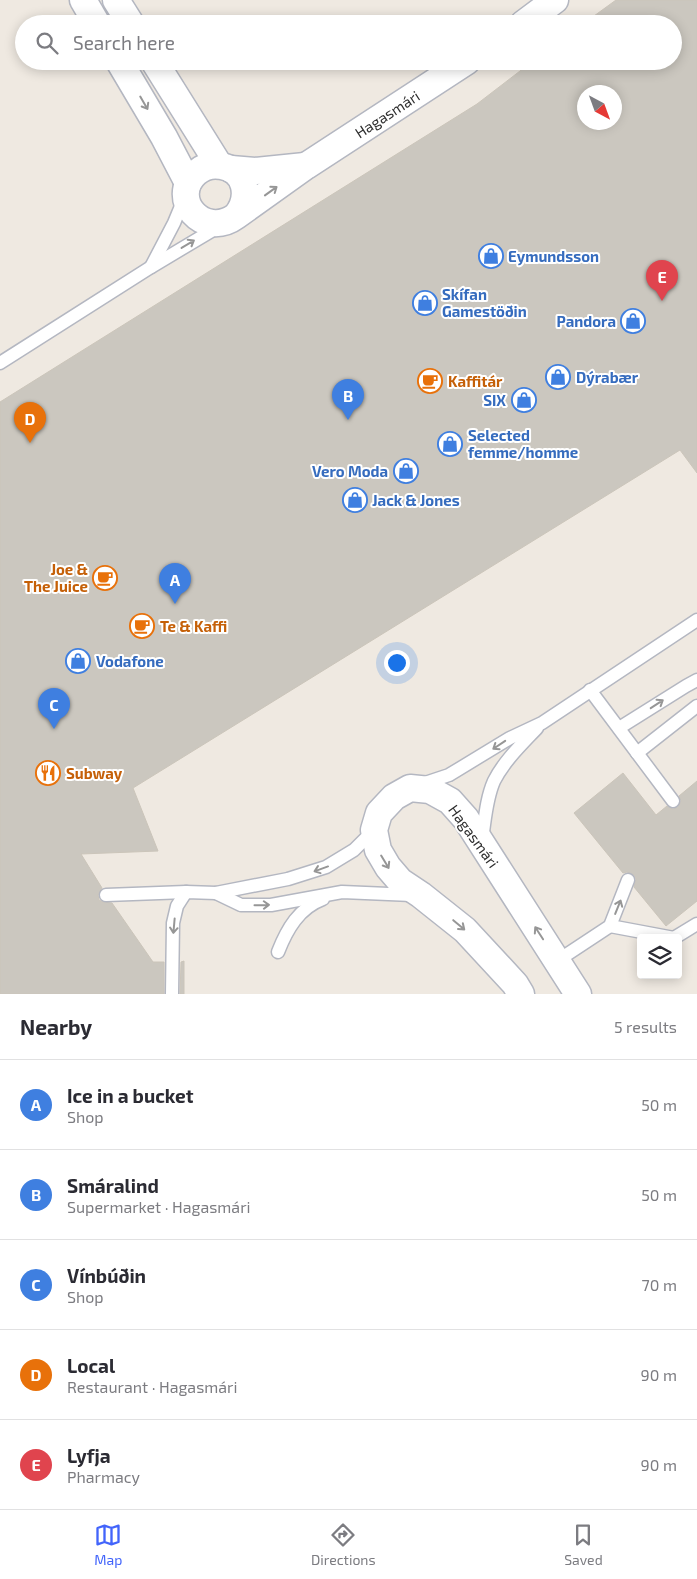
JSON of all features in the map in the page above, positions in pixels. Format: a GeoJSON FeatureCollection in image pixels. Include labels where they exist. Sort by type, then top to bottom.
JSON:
{"type":"FeatureCollection","features":[{"type":"Feature","properties":{"kind":"street"},"geometry":{"type":"LineString","coordinates":[[83,0],[92,15]]}},
{"type":"Feature","properties":{"kind":"street"},"geometry":{"type":"LineString","coordinates":[[116,0],[125,15]]}},
{"type":"Feature","properties":{"kind":"street"},"geometry":{"type":"LineString","coordinates":[[535,15],[555,0]]}},
{"type":"Feature","properties":{"kind":"street"},"geometry":{"type":"LineString","coordinates":[[124,70],[164,137],[187,188],[187,202],[191,211],[207,223],[216,224],[231,219],[242,209],[245,200],[243,183],[238,175],[225,167],[160,70]]}},
{"type":"Feature","properties":{"kind":"street","name":"Hagasmári"},"geometry":{"type":"LineString","coordinates":[[231,219],[306,166],[453,70]]}},
{"type":"Feature","properties":{"kind":"street","name":"Hagasmári"},"geometry":{"type":"LineString","coordinates":[[187,188],[193,175],[200,169],[209,166],[256,170],[306,166]]}},
{"type":"Feature","properties":{"kind":"street"},"geometry":{"type":"LineString","coordinates":[[410,788],[394,797],[379,813],[374,830],[378,850],[388,867],[400,881],[465,930],[515,984],[521,994]]}},
{"type":"Feature","properties":{"kind":"street","name":"Hagasmári"},"geometry":{"type":"LineString","coordinates":[[410,788],[430,790],[450,801],[466,820],[578,994]]}},
{"type":"Feature","properties":{"kind":"lane"},"geometry":{"type":"LineString","coordinates":[[151,266],[174,223],[187,188]]}},
{"type":"Feature","properties":{"kind":"lane"},"geometry":{"type":"LineString","coordinates":[[0,363],[151,266],[231,219]]}},
{"type":"Feature","properties":{"kind":"lane"},"geometry":{"type":"LineString","coordinates":[[410,788],[449,775],[510,738],[542,723],[697,620]]}},
{"type":"Feature","properties":{"kind":"lane"},"geometry":{"type":"LineString","coordinates":[[619,728],[697,680]]}},
{"type":"Feature","properties":{"kind":"lane"},"geometry":{"type":"LineString","coordinates":[[590,690],[673,801]]}},
{"type":"Feature","properties":{"kind":"lane"},"geometry":{"type":"LineString","coordinates":[[637,753],[697,706]]}},
{"type":"Feature","properties":{"kind":"lane"},"geometry":{"type":"LineString","coordinates":[[482,843],[486,807],[494,781],[510,757],[542,723]]}},
{"type":"Feature","properties":{"kind":"lane"},"geometry":{"type":"LineString","coordinates":[[106,895],[186,892],[216,893],[288,879],[326,867],[354,850],[374,830]]}},
{"type":"Feature","properties":{"kind":"lane"},"geometry":{"type":"LineString","coordinates":[[557,961],[610,926],[628,880]]}},
{"type":"Feature","properties":{"kind":"lane"},"geometry":{"type":"LineString","coordinates":[[172,994],[173,923],[177,906],[186,892]]}},
{"type":"Feature","properties":{"kind":"lane"},"geometry":{"type":"LineString","coordinates":[[216,893],[241,905],[271,905],[342,892],[421,895]]}},
{"type":"Feature","properties":{"kind":"lane"},"geometry":{"type":"LineString","coordinates":[[278,952],[286,933],[301,912],[318,901],[342,892]]}},
{"type":"Feature","properties":{"kind":"lane"},"geometry":{"type":"LineString","coordinates":[[681,934],[697,924]]}},
{"type":"Feature","properties":{"kind":"lane"},"geometry":{"type":"LineString","coordinates":[[610,926],[653,934]]}},
{"type":"Feature","properties":{"kind":"building"},"geometry":{"type":"Polygon","coordinates":[[[616,0],[697,0],[697,473],[680,450],[133,788],[158,851],[81,854],[102,888],[98,895],[99,900],[112,903],[153,962],[164,962],[164,994],[0,994],[0,402],[477,104],[521,70],[682,70],[682,15],[595,15],[616,0]]]}},
{"type":"Feature","properties":{"kind":"building"},"geometry":{"type":"Polygon","coordinates":[[[623,773],[656,815],[667,806],[673,809],[678,807],[681,801],[679,796],[697,781],[697,901],[666,926],[634,887],[636,879],[634,875],[627,872],[623,873],[574,813],[623,773]]]}},
{"type":"Feature","properties":{"kind":"building"},"geometry":{"type":"Polygon","coordinates":[[[184,961],[184,994],[180,994],[181,962],[184,961]]]}},
{"type":"Feature","properties":{"kind":"place","name":"Eymundsson"},"geometry":{"type":"Point","coordinates":[491,256]}},
{"type":"Feature","properties":{"kind":"place","name":"Lyfja"},"geometry":{"type":"Point","coordinates":[662,301]}},
{"type":"Feature","properties":{"kind":"place","name":"Skífan Gamestöðin"},"geometry":{"type":"Point","coordinates":[425,303]}},
{"type":"Feature","properties":{"kind":"place","name":"Pandora"},"geometry":{"type":"Point","coordinates":[633,321]}},
{"type":"Feature","properties":{"kind":"place","name":"Dýrabær"},"geometry":{"type":"Point","coordinates":[558,377]}},
{"type":"Feature","properties":{"kind":"place","name":"Kaffitár"},"geometry":{"type":"Point","coordinates":[430,381]}},
{"type":"Feature","properties":{"kind":"place","name":"SIX"},"geometry":{"type":"Point","coordinates":[524,400]}},
{"type":"Feature","properties":{"kind":"place","name":"Smáralind"},"geometry":{"type":"Point","coordinates":[348,420]}},
{"type":"Feature","properties":{"kind":"place","name":"Local"},"geometry":{"type":"Point","coordinates":[30,443]}},
{"type":"Feature","properties":{"kind":"place","name":"Selected femme/homme"},"geometry":{"type":"Point","coordinates":[450,444]}},
{"type":"Feature","properties":{"kind":"place","name":"Vero Moda"},"geometry":{"type":"Point","coordinates":[406,471]}},
{"type":"Feature","properties":{"kind":"place","name":"Jack & Jones"},"geometry":{"type":"Point","coordinates":[355,500]}},
{"type":"Feature","properties":{"kind":"place","name":"Joe & The Juice"},"geometry":{"type":"Point","coordinates":[105,578]}},
{"type":"Feature","properties":{"kind":"place","name":"Ice in a bucket"},"geometry":{"type":"Point","coordinates":[175,604]}},
{"type":"Feature","properties":{"kind":"place","name":"Te & Kaffi"},"geometry":{"type":"Point","coordinates":[142,626]}},
{"type":"Feature","properties":{"kind":"place","name":"Vodafone"},"geometry":{"type":"Point","coordinates":[78,661]}},
{"type":"Feature","properties":{"kind":"place","name":"Vínbúðin"},"geometry":{"type":"Point","coordinates":[54,729]}},
{"type":"Feature","properties":{"kind":"place","name":"Subway"},"geometry":{"type":"Point","coordinates":[48,773]}}]}
